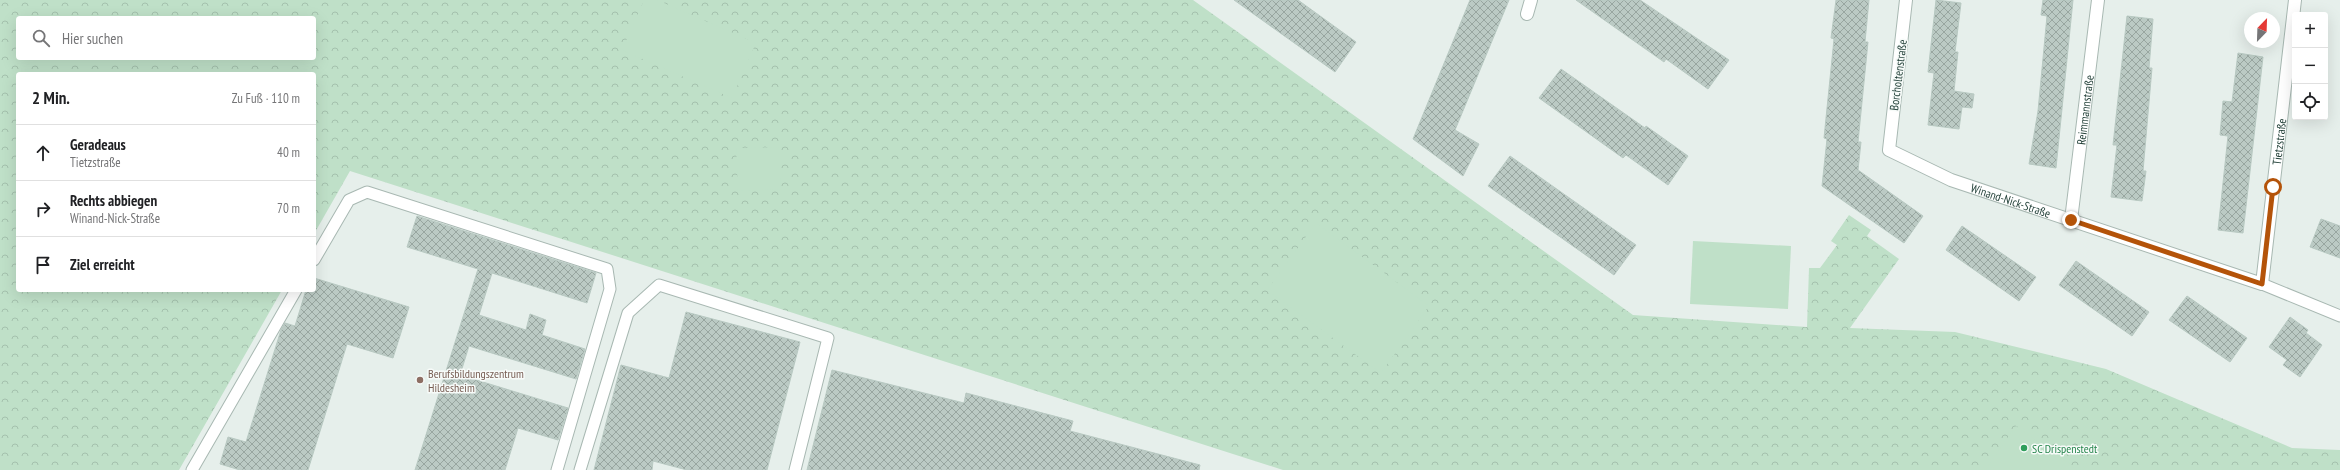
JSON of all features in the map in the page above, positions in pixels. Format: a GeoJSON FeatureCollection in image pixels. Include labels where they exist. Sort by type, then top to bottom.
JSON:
{"type":"FeatureCollection","features":[{"type":"Feature","properties":{"kind":"street"},"geometry":{"type":"LineString","coordinates":[[1527,14],[1531,0]]}},
{"type":"Feature","properties":{"kind":"street","name":"Borcholtenstraße"},"geometry":{"type":"LineString","coordinates":[[1889,150],[1906,0]]}},
{"type":"Feature","properties":{"kind":"street","name":"Reimmannstraße"},"geometry":{"type":"LineString","coordinates":[[2071,220],[2098,0]]}},
{"type":"Feature","properties":{"kind":"street","name":"Tietzstraße"},"geometry":{"type":"LineString","coordinates":[[2262,284],[2295,0]]}},
{"type":"Feature","properties":{"kind":"street","name":"Winand-Nick-Straße"},"geometry":{"type":"LineString","coordinates":[[1889,150],[1951,180],[2262,284]]}},
{"type":"Feature","properties":{"kind":"lane"},"geometry":{"type":"LineString","coordinates":[[316,257],[349,200],[367,192],[607,268],[610,289],[556,470]]}},
{"type":"Feature","properties":{"kind":"lane","name":"Winand-Nick-Straße"},"geometry":{"type":"LineString","coordinates":[[2262,284],[2340,316]]}},
{"type":"Feature","properties":{"kind":"lane"},"geometry":{"type":"LineString","coordinates":[[580,470],[628,312],[659,285],[828,338],[795,470]]}},
{"type":"Feature","properties":{"kind":"lane"},"geometry":{"type":"LineString","coordinates":[[192,470],[295,292]]}},
{"type":"Feature","properties":{"kind":"green space"},"geometry":{"type":"Polygon","coordinates":[[[0,0],[1193,0],[1633,315],[1807,327],[1809,268],[1820,268],[1837,245],[1831,241],[1849,215],[1871,230],[1867,236],[1899,259],[1850,328],[1955,332],[2106,369],[2292,448],[2340,450],[2340,470],[1283,470],[350,171],[316,230],[316,72],[16,72],[16,292],[281,292],[179,470],[0,470],[0,0]]]}},
{"type":"Feature","properties":{"kind":"green space"},"geometry":{"type":"Polygon","coordinates":[[[644,0],[657,0],[756,43],[732,98],[622,50],[644,0]]]}},
{"type":"Feature","properties":{"kind":"green space"},"geometry":{"type":"Polygon","coordinates":[[[780,147],[781,189],[738,191],[736,148],[780,147]]]}},
{"type":"Feature","properties":{"kind":"green space"},"geometry":{"type":"Polygon","coordinates":[[[1316,223],[1429,306],[1381,373],[1267,290],[1316,223]]]}},
{"type":"Feature","properties":{"kind":"green space"},"geometry":{"type":"Polygon","coordinates":[[[1693,241],[1791,246],[1788,309],[1690,304],[1693,241]]]}},
{"type":"Feature","properties":{"kind":"green space","name":"SC Drispenstedt"},"geometry":{"type":"Polygon","coordinates":[[[2016,426],[2078,470],[1985,470],[2016,426]]]}},
{"type":"Feature","properties":{"kind":"building"},"geometry":{"type":"Polygon","coordinates":[[[1234,0],[1298,0],[1356,42],[1335,72],[1234,0]]]}},
{"type":"Feature","properties":{"kind":"building"},"geometry":{"type":"Polygon","coordinates":[[[1470,0],[1509,0],[1455,130],[1479,144],[1463,176],[1413,139],[1470,0]]]}},
{"type":"Feature","properties":{"kind":"building"},"geometry":{"type":"Polygon","coordinates":[[[1576,0],[1640,0],[1729,60],[1708,89],[1666,59],[1664,62],[1576,0]]]}},
{"type":"Feature","properties":{"kind":"building"},"geometry":{"type":"Polygon","coordinates":[[[1836,0],[1869,0],[1865,42],[1868,42],[1858,142],[1861,142],[1858,170],[1923,216],[1904,243],[1822,186],[1827,139],[1824,138],[1834,39],[1831,38],[1836,0]]]}},
{"type":"Feature","properties":{"kind":"building"},"geometry":{"type":"Polygon","coordinates":[[[1936,0],[1961,3],[1955,52],[1958,52],[1954,91],[1974,94],[1972,108],[1962,107],[1959,129],[1928,125],[1934,73],[1928,72],[1936,0]]]}},
{"type":"Feature","properties":{"kind":"building"},"geometry":{"type":"Polygon","coordinates":[[[2043,0],[2073,0],[2056,168],[2029,164],[2038,111],[2047,16],[2041,15],[2043,0]]]}},
{"type":"Feature","properties":{"kind":"building"},"geometry":{"type":"Polygon","coordinates":[[[2127,16],[2153,19],[2149,68],[2152,68],[2143,171],[2146,171],[2142,201],[2111,197],[2117,145],[2113,145],[2127,16]]]}},
{"type":"Feature","properties":{"kind":"building"},"geometry":{"type":"Polygon","coordinates":[[[2238,53],[2263,57],[2243,233],[2218,230],[2228,136],[2220,135],[2223,101],[2232,102],[2238,53]]]}},
{"type":"Feature","properties":{"kind":"building"},"geometry":{"type":"Polygon","coordinates":[[[1561,69],[1645,128],[1646,126],[1688,156],[1668,185],[1626,155],[1623,158],[1539,98],[1561,69]]]}},
{"type":"Feature","properties":{"kind":"building"},"geometry":{"type":"Polygon","coordinates":[[[1510,156],[1636,245],[1614,275],[1488,186],[1510,156]]]}},
{"type":"Feature","properties":{"kind":"building"},"geometry":{"type":"Polygon","coordinates":[[[417,216],[596,273],[587,303],[492,273],[479,315],[526,330],[530,314],[546,320],[542,335],[585,349],[576,379],[469,346],[460,375],[568,408],[558,440],[518,428],[505,470],[415,470],[478,269],[407,247],[417,216]]]}},
{"type":"Feature","properties":{"kind":"building"},"geometry":{"type":"Polygon","coordinates":[[[2321,219],[2340,226],[2340,258],[2310,247],[2321,219]]]}},
{"type":"Feature","properties":{"kind":"building"},"geometry":{"type":"Polygon","coordinates":[[[1962,226],[2036,277],[2019,301],[1946,250],[1962,226]]]}},
{"type":"Feature","properties":{"kind":"building"},"geometry":{"type":"Polygon","coordinates":[[[2076,261],[2149,312],[2132,336],[2059,285],[2076,261]]]}},
{"type":"Feature","properties":{"kind":"building"},"geometry":{"type":"Polygon","coordinates":[[[316,279],[409,307],[393,358],[347,344],[308,470],[240,470],[220,464],[228,437],[246,442],[281,330],[285,323],[295,326],[305,292],[316,292],[316,279]]]}},
{"type":"Feature","properties":{"kind":"building"},"geometry":{"type":"Polygon","coordinates":[[[2187,296],[2247,338],[2230,362],[2169,320],[2187,296]]]}},
{"type":"Feature","properties":{"kind":"building"},"geometry":{"type":"Polygon","coordinates":[[[686,312],[800,342],[767,470],[687,470],[653,461],[652,470],[594,470],[621,365],[669,378],[686,312]]]}},
{"type":"Feature","properties":{"kind":"building"},"geometry":{"type":"Polygon","coordinates":[[[2290,317],[2308,330],[2306,333],[2322,345],[2300,377],[2283,365],[2287,360],[2269,347],[2290,317]]]}},
{"type":"Feature","properties":{"kind":"building"},"geometry":{"type":"Polygon","coordinates":[[[832,370],[964,403],[966,393],[1073,421],[1070,431],[1200,465],[1199,470],[807,470],[832,370]]]}},
{"type":"Feature","properties":{"kind":"place","name":"Berufsbildungszentrum Hildesheim"},"geometry":{"type":"Point","coordinates":[420,380]}},
{"type":"Feature","properties":{"kind":"place","name":"SC Drispenstedt"},"geometry":{"type":"Point","coordinates":[2024,448]}},
{"type":"Feature","properties":{"kind":"route"},"geometry":{"type":"LineString","coordinates":[[2071,220],[2262,284],[2273,187]]}}]}
